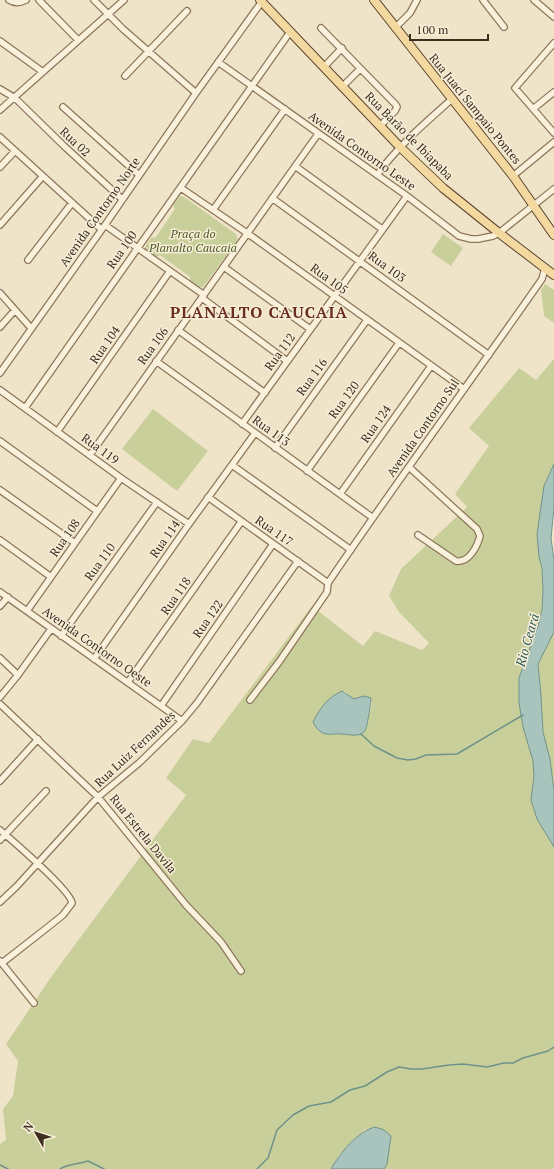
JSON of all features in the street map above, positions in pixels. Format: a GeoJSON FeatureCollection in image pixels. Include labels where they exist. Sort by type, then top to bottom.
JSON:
{"type":"FeatureCollection","features":[{"type":"Feature","properties":{"kind":"main road","name":"Rua Juací Sampaio Pontes"},"geometry":{"type":"LineString","coordinates":[[374,0],[513,176],[554,235]]}},
{"type":"Feature","properties":{"kind":"main road","name":"Rua Barão de Ibiapaba"},"geometry":{"type":"LineString","coordinates":[[262,1],[400,147],[444,188],[498,233],[554,275]]}},
{"type":"Feature","properties":{"kind":"street"},"geometry":{"type":"LineString","coordinates":[[9,0],[16,3],[26,0]]}},
{"type":"Feature","properties":{"kind":"street"},"geometry":{"type":"LineString","coordinates":[[39,0],[78,40]]}},
{"type":"Feature","properties":{"kind":"street"},"geometry":{"type":"LineString","coordinates":[[94,0],[108,15],[196,93]]}},
{"type":"Feature","properties":{"kind":"street"},"geometry":{"type":"LineString","coordinates":[[0,110],[124,0]]}},
{"type":"Feature","properties":{"kind":"street"},"geometry":{"type":"LineString","coordinates":[[395,28],[410,13],[417,0]]}},
{"type":"Feature","properties":{"kind":"street"},"geometry":{"type":"LineString","coordinates":[[482,0],[504,27]]}},
{"type":"Feature","properties":{"kind":"street"},"geometry":{"type":"LineString","coordinates":[[534,0],[554,17]]}},
{"type":"Feature","properties":{"kind":"street","name":"Avenida Contorno Norte"},"geometry":{"type":"LineString","coordinates":[[0,373],[262,1]]}},
{"type":"Feature","properties":{"kind":"street"},"geometry":{"type":"LineString","coordinates":[[125,76],[187,11]]}},
{"type":"Feature","properties":{"kind":"street"},"geometry":{"type":"LineString","coordinates":[[321,28],[342,48],[397,107],[380,126]]}},
{"type":"Feature","properties":{"kind":"street","name":"Rua 100"},"geometry":{"type":"LineString","coordinates":[[25,408],[290,32]]}},
{"type":"Feature","properties":{"kind":"street"},"geometry":{"type":"LineString","coordinates":[[0,41],[43,72]]}},
{"type":"Feature","properties":{"kind":"street"},"geometry":{"type":"LineString","coordinates":[[554,43],[515,88],[554,133]]}},
{"type":"Feature","properties":{"kind":"street"},"geometry":{"type":"LineString","coordinates":[[324,67],[342,48]]}},
{"type":"Feature","properties":{"kind":"street","name":"Avenida Contorno Leste"},"geometry":{"type":"LineString","coordinates":[[218,62],[407,196],[459,236],[470,239],[478,239],[493,236],[498,233]]}},
{"type":"Feature","properties":{"kind":"street"},"geometry":{"type":"LineString","coordinates":[[343,86],[360,69]]}},
{"type":"Feature","properties":{"kind":"street","name":"Rua 02"},"geometry":{"type":"LineString","coordinates":[[0,88],[15,98],[122,200]]}},
{"type":"Feature","properties":{"kind":"street"},"geometry":{"type":"LineString","coordinates":[[532,109],[554,92]]}},
{"type":"Feature","properties":{"kind":"street"},"geometry":{"type":"LineString","coordinates":[[377,175],[400,147],[423,124],[452,99]]}},
{"type":"Feature","properties":{"kind":"street"},"geometry":{"type":"LineString","coordinates":[[63,108],[139,175]]}},
{"type":"Feature","properties":{"kind":"street"},"geometry":{"type":"LineString","coordinates":[[213,210],[285,110]]}},
{"type":"Feature","properties":{"kind":"street","name":"Rua 106"},"geometry":{"type":"LineString","coordinates":[[90,455],[318,134]]}},
{"type":"Feature","properties":{"kind":"street"},"geometry":{"type":"LineString","coordinates":[[0,137],[101,229]]}},
{"type":"Feature","properties":{"kind":"street"},"geometry":{"type":"LineString","coordinates":[[513,176],[554,142]]}},
{"type":"Feature","properties":{"kind":"street"},"geometry":{"type":"LineString","coordinates":[[0,167],[15,151]]}},
{"type":"Feature","properties":{"kind":"street"},"geometry":{"type":"LineString","coordinates":[[295,166],[382,229]]}},
{"type":"Feature","properties":{"kind":"street"},"geometry":{"type":"LineString","coordinates":[[0,225],[43,176]]}},
{"type":"Feature","properties":{"kind":"street","name":"Rua 105"},"geometry":{"type":"LineString","coordinates":[[181,188],[247,233],[464,390]]}},
{"type":"Feature","properties":{"kind":"street"},"geometry":{"type":"LineString","coordinates":[[498,233],[554,189]]}},
{"type":"Feature","properties":{"kind":"street","name":"Rua 112"},"geometry":{"type":"LineString","coordinates":[[242,424],[359,260],[407,196]]}},
{"type":"Feature","properties":{"kind":"street","name":"Rua 103"},"geometry":{"type":"LineString","coordinates":[[272,198],[489,355]]}},
{"type":"Feature","properties":{"kind":"street"},"geometry":{"type":"LineString","coordinates":[[28,260],[72,203]]}},
{"type":"Feature","properties":{"kind":"street"},"geometry":{"type":"LineString","coordinates":[[105,224],[170,271],[287,361]]}},
{"type":"Feature","properties":{"kind":"street"},"geometry":{"type":"LineString","coordinates":[[224,267],[310,329]]}},
{"type":"Feature","properties":{"kind":"street","name":"Avenida Contorno Sul"},"geometry":{"type":"LineString","coordinates":[[250,700],[279,662],[327,592],[328,583],[350,550],[542,279],[545,268]]}},
{"type":"Feature","properties":{"kind":"street","name":"Rua 104"},"geometry":{"type":"LineString","coordinates":[[57,432],[170,271]]}},
{"type":"Feature","properties":{"kind":"street"},"geometry":{"type":"LineString","coordinates":[[0,293],[31,328]]}},
{"type":"Feature","properties":{"kind":"street"},"geometry":{"type":"LineString","coordinates":[[0,327],[15,310]]}},
{"type":"Feature","properties":{"kind":"street","name":"Rua 116"},"geometry":{"type":"LineString","coordinates":[[275,448],[367,320]]}},
{"type":"Feature","properties":{"kind":"street"},"geometry":{"type":"LineString","coordinates":[[178,330],[265,393]]}},
{"type":"Feature","properties":{"kind":"street","name":"Rua 120"},"geometry":{"type":"LineString","coordinates":[[307,471],[398,342]]}},
{"type":"Feature","properties":{"kind":"street","name":"Rua 113"},"geometry":{"type":"LineString","coordinates":[[156,362],[373,518]]}},
{"type":"Feature","properties":{"kind":"street","name":"Rua 124"},"geometry":{"type":"LineString","coordinates":[[340,494],[431,366]]}},
{"type":"Feature","properties":{"kind":"street","name":"Rua 119"},"geometry":{"type":"LineString","coordinates":[[0,390],[121,478],[189,524]]}},
{"type":"Feature","properties":{"kind":"street","name":"Rua 114"},"geometry":{"type":"LineString","coordinates":[[94,659],[255,433]]}},
{"type":"Feature","properties":{"kind":"street"},"geometry":{"type":"LineString","coordinates":[[0,441],[97,512]]}},
{"type":"Feature","properties":{"kind":"street"},"geometry":{"type":"LineString","coordinates":[[232,465],[350,550]]}},
{"type":"Feature","properties":{"kind":"street"},"geometry":{"type":"LineString","coordinates":[[409,467],[477,529],[480,536],[468,558],[459,562],[418,535]]}},
{"type":"Feature","properties":{"kind":"street","name":"Rua 108"},"geometry":{"type":"LineString","coordinates":[[27,612],[121,478]]}},
{"type":"Feature","properties":{"kind":"street"},"geometry":{"type":"LineString","coordinates":[[0,490],[75,543]]}},
{"type":"Feature","properties":{"kind":"street","name":"Rua 117"},"geometry":{"type":"LineString","coordinates":[[208,497],[328,583]]}},
{"type":"Feature","properties":{"kind":"street","name":"Rua 110"},"geometry":{"type":"LineString","coordinates":[[61,636],[157,502]]}},
{"type":"Feature","properties":{"kind":"street","name":"Rua 118"},"geometry":{"type":"LineString","coordinates":[[128,682],[241,522]]}},
{"type":"Feature","properties":{"kind":"street"},"geometry":{"type":"LineString","coordinates":[[0,540],[51,577]]}},
{"type":"Feature","properties":{"kind":"street","name":"Rua 122"},"geometry":{"type":"LineString","coordinates":[[161,706],[273,544]]}},
{"type":"Feature","properties":{"kind":"street","name":"Rua Luiz Fernandes"},"geometry":{"type":"LineString","coordinates":[[0,902],[17,886],[98,797],[139,763],[182,721],[197,703],[298,561]]}},
{"type":"Feature","properties":{"kind":"street","name":"Avenida Contorno Oeste"},"geometry":{"type":"LineString","coordinates":[[0,592],[182,721]]}},
{"type":"Feature","properties":{"kind":"street"},"geometry":{"type":"LineString","coordinates":[[0,606],[8,597]]}},
{"type":"Feature","properties":{"kind":"street"},"geometry":{"type":"LineString","coordinates":[[0,697],[52,629]]}},
{"type":"Feature","properties":{"kind":"street"},"geometry":{"type":"LineString","coordinates":[[0,658],[18,675]]}},
{"type":"Feature","properties":{"kind":"street","name":"Rua Estrela Davila"},"geometry":{"type":"LineString","coordinates":[[0,704],[98,797],[186,905],[221,942],[241,971]]}},
{"type":"Feature","properties":{"kind":"street"},"geometry":{"type":"LineString","coordinates":[[0,781],[38,740]]}},
{"type":"Feature","properties":{"kind":"street"},"geometry":{"type":"LineString","coordinates":[[0,840],[46,791]]}},
{"type":"Feature","properties":{"kind":"street"},"geometry":{"type":"LineString","coordinates":[[0,830],[61,886],[70,896],[72,904],[63,915],[1,962],[34,1002]]}},
{"type":"Feature","properties":{"kind":"green space","name":"Praça do Planalto Caucaia"},"geometry":{"type":"Polygon","coordinates":[[[180,196],[184,197],[236,234],[238,240],[203,287],[197,288],[190,283],[190,277],[160,255],[155,258],[146,251],[145,247],[151,238],[156,237],[175,209],[173,205],[180,196]]]}},
{"type":"Feature","properties":{"kind":"green space"},"geometry":{"type":"Polygon","coordinates":[[[443,234],[463,248],[451,266],[431,252],[443,234]]]}},
{"type":"Feature","properties":{"kind":"green space"},"geometry":{"type":"Polygon","coordinates":[[[545,284],[554,290],[554,323],[544,316],[541,290],[545,284]]]}},
{"type":"Feature","properties":{"kind":"green space"},"geometry":{"type":"Polygon","coordinates":[[[554,359],[554,464],[544,486],[539,557],[542,568],[542,609],[538,626],[519,678],[519,703],[523,727],[533,761],[534,776],[531,800],[537,819],[554,847],[554,1169],[384,1169],[387,1164],[366,1129],[339,1155],[331,1169],[0,1169],[0,1144],[6,1140],[3,1109],[13,1096],[18,1061],[6,1044],[51,977],[186,795],[166,778],[193,739],[209,743],[312,606],[363,646],[375,631],[422,650],[429,643],[399,612],[389,596],[401,569],[467,507],[455,494],[489,446],[469,428],[519,368],[536,380],[554,359]],[[345,691],[315,726],[322,733],[330,735],[340,733],[354,735],[363,733],[365,730],[372,703],[360,697],[353,698],[345,691]]]}},
{"type":"Feature","properties":{"kind":"green space"},"geometry":{"type":"Polygon","coordinates":[[[153,409],[208,451],[177,491],[122,449],[153,409]]]}},
{"type":"Feature","properties":{"kind":"green space"},"geometry":{"type":"Polygon","coordinates":[[[554,632],[554,791],[550,759],[543,732],[538,664],[554,632]]]}},
{"type":"Feature","properties":{"kind":"water","name":"Rio Ceará"},"geometry":{"type":"Polygon","coordinates":[[[554,464],[554,508],[551,538],[554,560],[554,632],[538,664],[543,732],[550,759],[554,791],[554,847],[537,819],[531,800],[534,776],[533,761],[523,727],[519,703],[519,678],[538,626],[542,610],[542,568],[539,557],[537,534],[544,486],[554,464]]]}},
{"type":"Feature","properties":{"kind":"water"},"geometry":{"type":"Polygon","coordinates":[[[342,691],[354,699],[364,696],[371,698],[366,729],[363,733],[354,735],[325,734],[318,730],[313,722],[325,704],[332,697],[342,691]]]}},
{"type":"Feature","properties":{"kind":"water"},"geometry":{"type":"Polygon","coordinates":[[[375,1127],[384,1130],[391,1136],[387,1164],[384,1169],[331,1169],[339,1156],[356,1138],[362,1133],[375,1127]]]}},
{"type":"Feature","properties":{"kind":"waterway"},"geometry":{"type":"LineString","coordinates":[[361,734],[374,746],[397,758],[408,760],[426,755],[457,754],[523,715]]}},
{"type":"Feature","properties":{"kind":"waterway"},"geometry":{"type":"LineString","coordinates":[[257,1169],[268,1158],[277,1130],[293,1115],[309,1106],[331,1102],[350,1090],[365,1086],[387,1072],[399,1067],[422,1069],[463,1064],[487,1067],[504,1063],[513,1063],[523,1058],[548,1051],[554,1047]]}},
{"type":"Feature","properties":{"kind":"waterway"},"geometry":{"type":"LineString","coordinates":[[60,1169],[66,1166],[88,1161],[104,1169]]}},
{"type":"Feature","properties":{"kind":"waterway"},"geometry":{"type":"LineString","coordinates":[[0,1165],[8,1169]]}},
{"type":"Feature","properties":{"kind":"district","name":"PLANALTO CAUCAIA"},"geometry":{"type":"Point","coordinates":[259,312]}}]}
